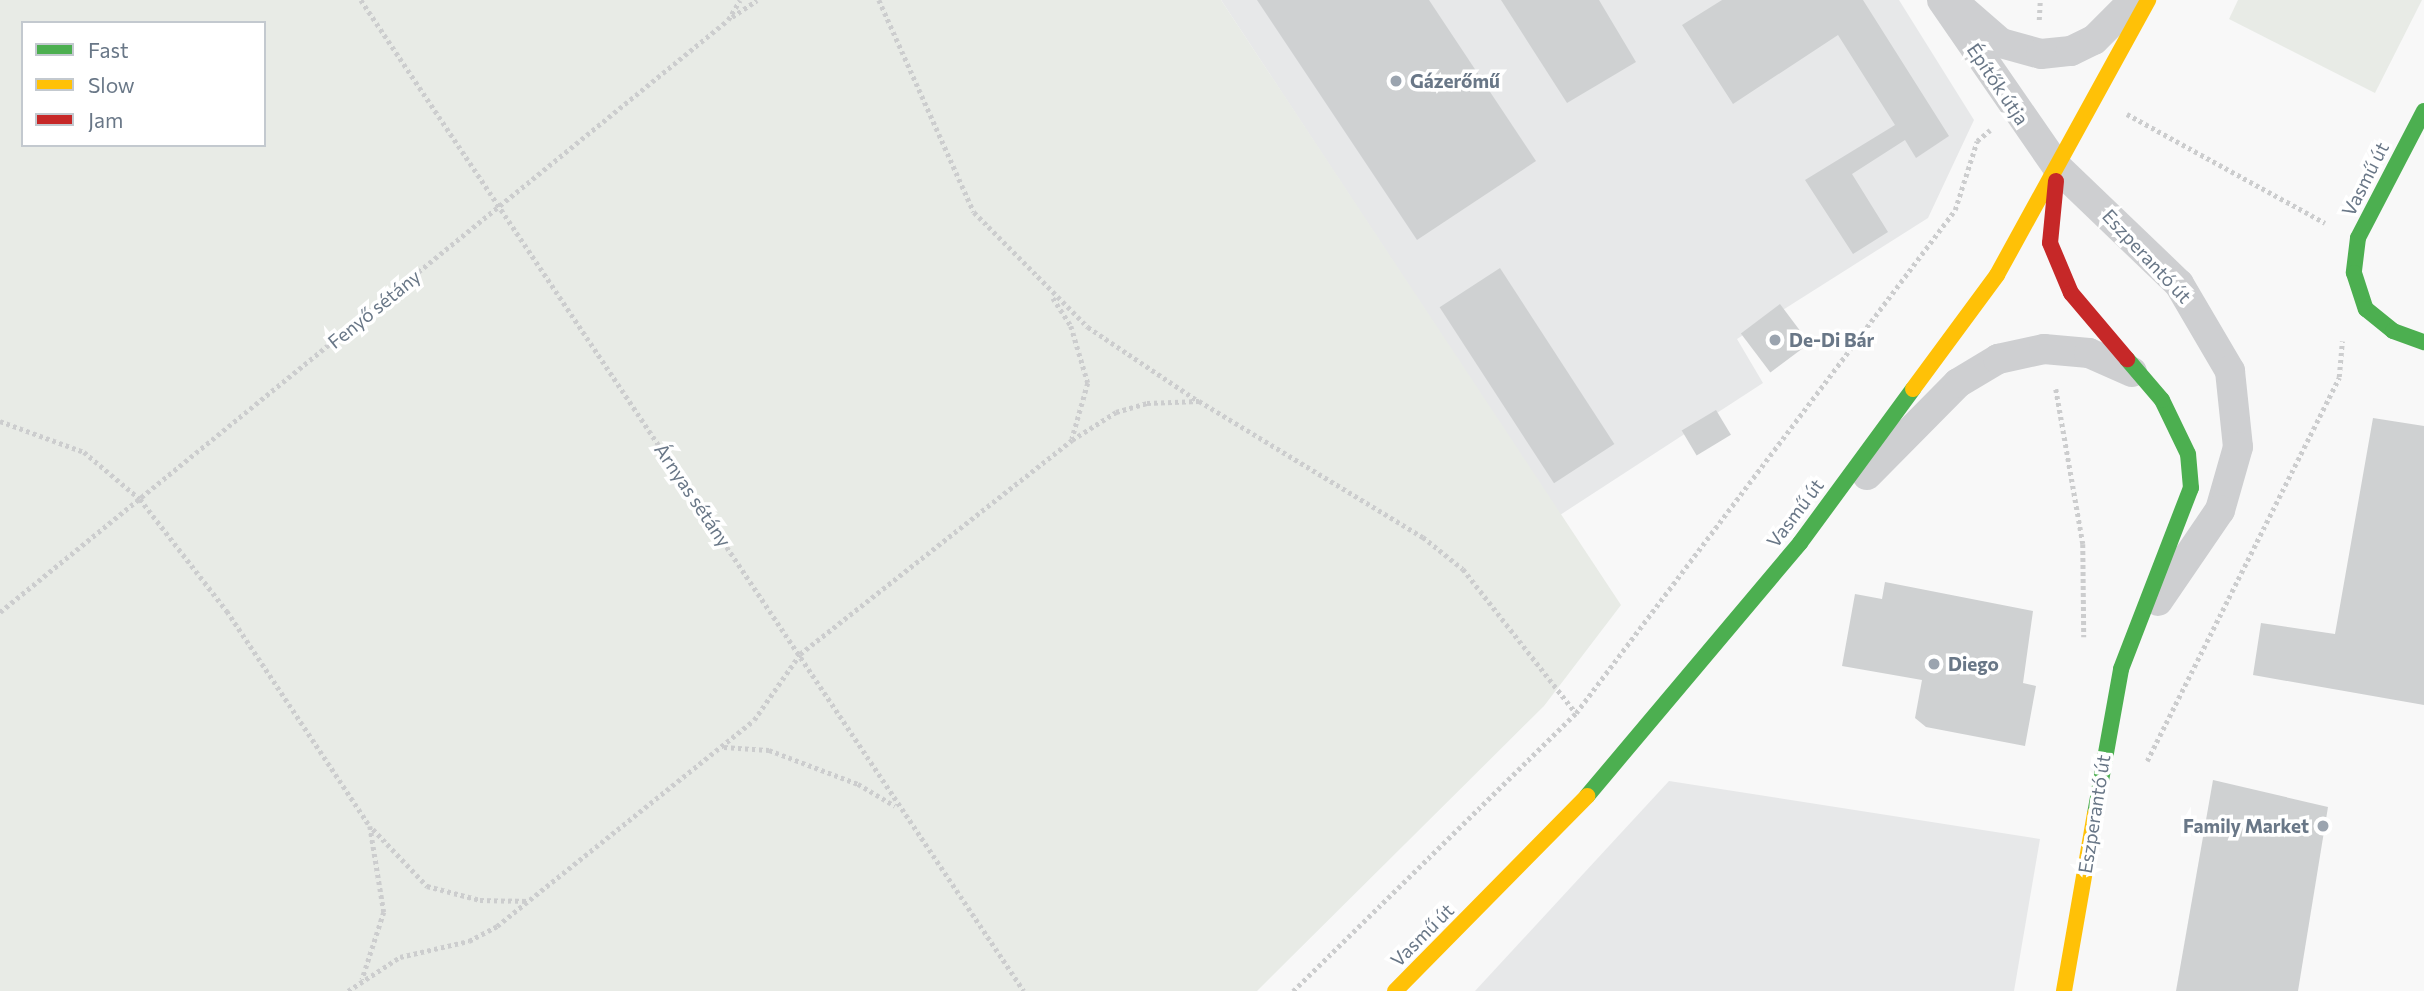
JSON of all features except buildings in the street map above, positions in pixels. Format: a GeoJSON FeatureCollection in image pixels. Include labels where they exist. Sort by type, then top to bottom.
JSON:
{"type":"FeatureCollection","features":[{"type":"Feature","properties":{"kind":"street","name":"Építők útja"},"geometry":{"type":"LineString","coordinates":[[1942,0],[2057,167]]}},
{"type":"Feature","properties":{"kind":"street"},"geometry":{"type":"LineString","coordinates":[[1951,0],[2001,43],[2041,54],[2071,51],[2094,40],[2134,0]]}},
{"type":"Feature","properties":{"kind":"street","name":"Vasmű út"},"geometry":{"type":"LineString","coordinates":[[1395,991],[1558,830],[1800,543],[1997,275],[2148,0]]}},
{"type":"Feature","properties":{"kind":"street","name":"Vasmű út"},"geometry":{"type":"LineString","coordinates":[[2424,111],[2358,238],[2354,274],[2366,309],[2393,331],[2424,342]]}},
{"type":"Feature","properties":{"kind":"street","name":"Eszperantó út"},"geometry":{"type":"LineString","coordinates":[[2057,167],[2050,243],[2071,293],[2177,425],[2191,488],[2185,519],[2132,639],[2111,712],[2064,991]]}},
{"type":"Feature","properties":{"kind":"street","name":"Eszperantó út"},"geometry":{"type":"LineString","coordinates":[[2057,167],[2179,284],[2230,371],[2238,447],[2220,510],[2132,639]]}},
{"type":"Feature","properties":{"kind":"street","name":"Eszperantó út"},"geometry":{"type":"LineString","coordinates":[[1800,543],[1958,383],[1998,359],[2044,349],[2090,353],[2132,372]]}},
{"type":"Feature","properties":{"kind":"path","name":"Árnyas sétány"},"geometry":{"type":"LineString","coordinates":[[361,0],[800,654],[896,806],[1024,991]]}},
{"type":"Feature","properties":{"kind":"path","name":"Fenyő sétány"},"geometry":{"type":"LineString","coordinates":[[0,612],[728,20],[740,0]]}},
{"type":"Feature","properties":{"kind":"path"},"geometry":{"type":"LineString","coordinates":[[728,20],[757,0]]}},
{"type":"Feature","properties":{"kind":"path"},"geometry":{"type":"LineString","coordinates":[[879,0],[974,212],[1047,290],[1088,327],[1199,401],[1423,537],[1463,569],[1576,713]]}},
{"type":"Feature","properties":{"kind":"path"},"geometry":{"type":"LineString","coordinates":[[2161,132],[2329,225]]}},
{"type":"Feature","properties":{"kind":"path"},"geometry":{"type":"LineString","coordinates":[[1293,991],[1576,713],[1955,210],[1977,141]]}},
{"type":"Feature","properties":{"kind":"path"},"geometry":{"type":"LineString","coordinates":[[1047,290],[1071,326],[1088,383],[1072,440]]}},
{"type":"Feature","properties":{"kind":"path"},"geometry":{"type":"LineString","coordinates":[[2145,769],[2339,377]]}},
{"type":"Feature","properties":{"kind":"path"},"geometry":{"type":"LineString","coordinates":[[2056,389],[2083,544],[2084,637]]}},
{"type":"Feature","properties":{"kind":"path"},"geometry":{"type":"LineString","coordinates":[[348,991],[400,957],[469,941],[529,901],[754,720],[800,654],[1072,440],[1116,412],[1147,403],[1199,401]]}},
{"type":"Feature","properties":{"kind":"path"},"geometry":{"type":"LineString","coordinates":[[0,421],[83,452],[140,499],[227,611],[370,826],[427,886],[480,900],[529,901]]}},
{"type":"Feature","properties":{"kind":"path"},"geometry":{"type":"LineString","coordinates":[[722,747],[769,750],[858,784],[896,806]]}},
{"type":"Feature","properties":{"kind":"path"},"geometry":{"type":"LineString","coordinates":[[362,980],[384,912],[370,826]]}},
{"type":"Feature","properties":{"kind":"shaded area"},"geometry":{"type":"Polygon","coordinates":[[[0,0],[1221,0],[1621,605],[1544,706],[1257,991],[0,991],[0,0]]]}},
{"type":"Feature","properties":{"kind":"shaded area"},"geometry":{"type":"Polygon","coordinates":[[[1221,0],[1899,0],[1974,120],[1928,218],[1737,339],[1763,383],[1560,515],[1221,0]]]}},
{"type":"Feature","properties":{"kind":"shaded area"},"geometry":{"type":"Polygon","coordinates":[[[2238,0],[2422,0],[2375,93],[2229,19],[2238,0]]]}},
{"type":"Feature","properties":{"kind":"shaded area"},"geometry":{"type":"Polygon","coordinates":[[[1669,781],[2040,839],[2014,991],[1475,991],[1669,781]]]}},
{"type":"Feature","properties":{"kind":"traffic: fast"},"geometry":{"type":"LineString","coordinates":[[2424,111],[2358,238],[2354,273],[2366,309],[2393,331],[2424,342]]}},
{"type":"Feature","properties":{"kind":"traffic: fast"},"geometry":{"type":"LineString","coordinates":[[2095,814],[2121,669],[2191,488],[2188,454],[2162,400],[2127,359]]}},
{"type":"Feature","properties":{"kind":"traffic: fast"},"geometry":{"type":"LineString","coordinates":[[1587,796],[1800,543],[1913,389]]}},
{"type":"Feature","properties":{"kind":"traffic: slow"},"geometry":{"type":"LineString","coordinates":[[1913,389],[1997,275],[2148,0]]}},
{"type":"Feature","properties":{"kind":"traffic: slow"},"geometry":{"type":"LineString","coordinates":[[1395,991],[1587,796]]}},
{"type":"Feature","properties":{"kind":"traffic: slow"},"geometry":{"type":"LineString","coordinates":[[2064,991],[2095,814]]}},
{"type":"Feature","properties":{"kind":"traffic: jam"},"geometry":{"type":"LineString","coordinates":[[2056,181],[2050,243],[2071,293],[2127,359]]}},
{"type":"Feature","properties":{"kind":"place","name":"Gázerőmű"},"geometry":{"type":"Point","coordinates":[1396,81]}},
{"type":"Feature","properties":{"kind":"place","name":"De-Di Bár"},"geometry":{"type":"Point","coordinates":[1775,340]}},
{"type":"Feature","properties":{"kind":"place","name":"Diego"},"geometry":{"type":"Point","coordinates":[1934,664]}},
{"type":"Feature","properties":{"kind":"place","name":"Family Market"},"geometry":{"type":"Point","coordinates":[2323,826]}}]}
